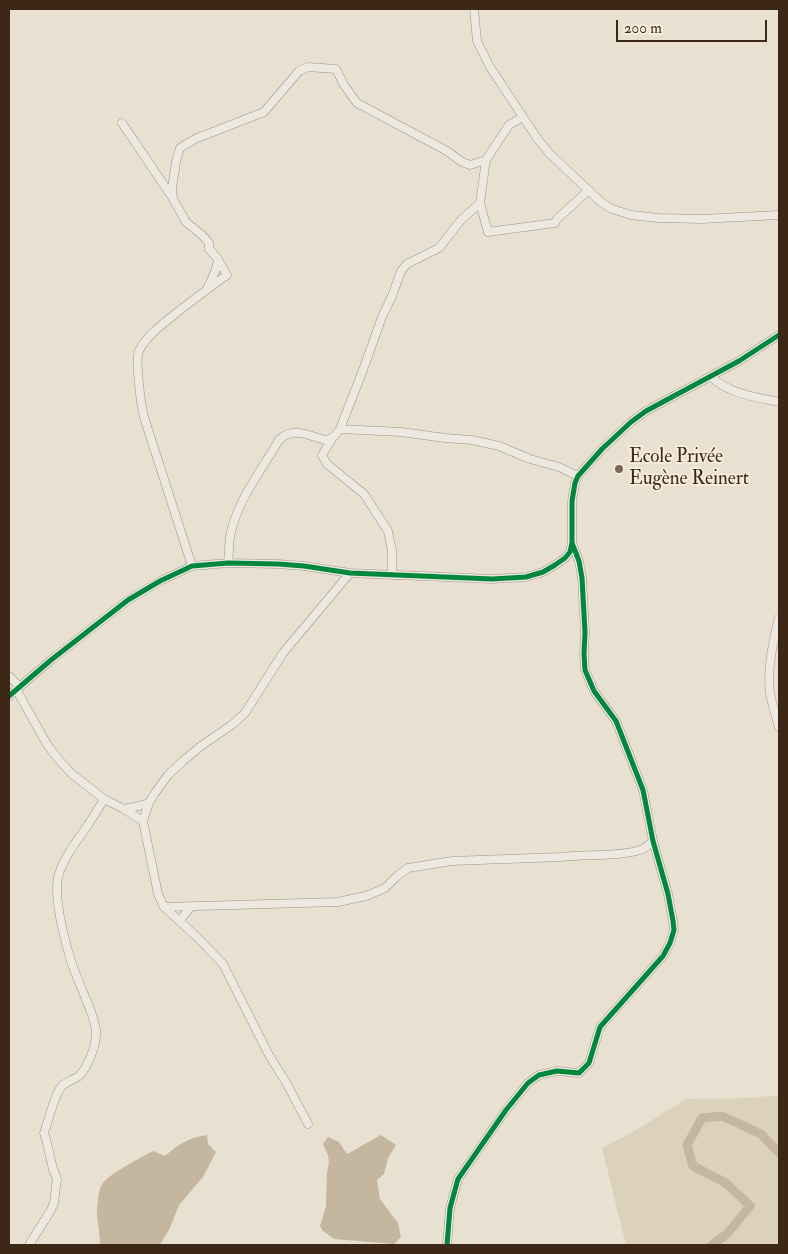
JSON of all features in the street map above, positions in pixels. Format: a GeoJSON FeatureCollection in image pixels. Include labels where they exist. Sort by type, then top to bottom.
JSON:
{"type":"FeatureCollection","features":[{"type":"Feature","properties":{"kind":"street"},"geometry":{"type":"LineString","coordinates":[[474,9],[477,41],[490,67],[537,138],[549,153],[612,209],[642,217],[702,219],[779,215]]}},
{"type":"Feature","properties":{"kind":"street"},"geometry":{"type":"LineString","coordinates":[[173,199],[172,188],[180,148],[195,139],[264,112],[299,71],[308,67],[336,69],[344,85],[357,103],[446,151],[462,162],[470,165],[486,160]]}},
{"type":"Feature","properties":{"kind":"street"},"geometry":{"type":"LineString","coordinates":[[524,117],[509,125],[486,160],[480,203],[488,232],[555,223],[589,190]]}},
{"type":"Feature","properties":{"kind":"street"},"geometry":{"type":"LineString","coordinates":[[122,124],[173,199],[186,222],[210,243],[210,249],[227,275],[160,326],[148,338],[139,352],[137,363],[144,417],[192,566]]}},
{"type":"Feature","properties":{"kind":"street"},"geometry":{"type":"LineString","coordinates":[[392,575],[392,551],[388,531],[364,494],[327,464],[322,455],[340,428],[401,271],[407,264],[440,248],[461,220],[480,203]]}},
{"type":"Feature","properties":{"kind":"street"},"geometry":{"type":"LineString","coordinates":[[207,289],[215,273],[218,259]]}},
{"type":"Feature","properties":{"kind":"street"},"geometry":{"type":"LineString","coordinates":[[9,696],[51,660],[128,600],[160,581],[192,566],[228,563],[278,564],[350,573],[492,579],[526,577],[542,572],[565,558],[570,552],[572,543],[572,501],[575,483],[578,476],[602,449],[630,422],[747,356],[779,335]]}},
{"type":"Feature","properties":{"kind":"street"},"geometry":{"type":"LineString","coordinates":[[711,377],[732,391],[779,402]]}},
{"type":"Feature","properties":{"kind":"street"},"geometry":{"type":"LineString","coordinates":[[340,428],[401,432],[472,440],[499,446],[530,459],[559,467],[578,476]]}},
{"type":"Feature","properties":{"kind":"street"},"geometry":{"type":"LineString","coordinates":[[228,563],[230,537],[236,515],[279,440],[284,435],[290,433],[308,434],[325,440],[333,437]]}},
{"type":"Feature","properties":{"kind":"street"},"geometry":{"type":"LineString","coordinates":[[447,1245],[450,1208],[458,1178],[506,1110],[528,1083],[539,1076],[557,1072],[579,1073],[589,1063],[600,1027],[663,956],[674,930],[674,920],[653,841],[643,790],[616,721],[594,691],[586,670],[582,578],[579,562],[572,543]]}},
{"type":"Feature","properties":{"kind":"street"},"geometry":{"type":"LineString","coordinates":[[308,1124],[288,1084],[269,1055],[223,964],[164,907],[158,894],[142,822],[149,803],[168,775],[182,761],[245,713],[283,653],[350,573]]}},
{"type":"Feature","properties":{"kind":"street"},"geometry":{"type":"LineString","coordinates":[[779,618],[769,672],[770,694],[779,727]]}},
{"type":"Feature","properties":{"kind":"street"},"geometry":{"type":"LineString","coordinates":[[9,676],[18,688],[48,746],[59,760],[72,774],[104,799],[124,808],[142,822]]}},
{"type":"Feature","properties":{"kind":"street"},"geometry":{"type":"LineString","coordinates":[[29,1245],[54,1203],[56,1179],[44,1134],[58,1094],[66,1083],[80,1076],[89,1060],[96,1036],[96,1026],[77,978],[66,940],[60,915],[57,890],[58,878],[72,848],[104,799]]}},
{"type":"Feature","properties":{"kind":"street"},"geometry":{"type":"LineString","coordinates":[[124,808],[149,803]]}},
{"type":"Feature","properties":{"kind":"street"},"geometry":{"type":"LineString","coordinates":[[164,907],[338,902],[366,896],[385,888],[408,868],[452,861],[627,853],[642,850],[653,841]]}},
{"type":"Feature","properties":{"kind":"street"},"geometry":{"type":"LineString","coordinates":[[179,921],[191,907]]}},
{"type":"Feature","properties":{"kind":"shaded area"},"geometry":{"type":"Polygon","coordinates":[[[779,1095],[779,1245],[626,1245],[602,1148],[633,1132],[686,1099],[749,1098],[779,1095]]]}},
{"type":"Feature","properties":{"kind":"shaded area"},"geometry":{"type":"Polygon","coordinates":[[[207,1135],[208,1144],[216,1152],[203,1177],[179,1205],[170,1228],[160,1245],[100,1245],[97,1210],[99,1192],[106,1179],[153,1151],[165,1156],[184,1142],[207,1135]]]}},
{"type":"Feature","properties":{"kind":"shaded area"},"geometry":{"type":"Polygon","coordinates":[[[381,1135],[396,1145],[388,1158],[384,1174],[377,1180],[380,1199],[398,1223],[401,1237],[394,1244],[334,1239],[323,1231],[320,1226],[326,1206],[329,1163],[323,1144],[328,1137],[339,1142],[347,1154],[381,1135]]]}},
{"type":"Feature","properties":{"kind":"waterway"},"geometry":{"type":"LineString","coordinates":[[712,1245],[727,1234],[750,1206],[726,1183],[693,1166],[687,1145],[702,1118],[722,1116],[761,1134],[779,1153]]}},
{"type":"Feature","properties":{"kind":"cycle path"},"geometry":{"type":"LineString","coordinates":[[9,696],[51,660],[128,600],[160,581],[192,566],[228,563],[278,564],[350,573],[492,579],[526,577],[543,572],[565,558],[570,552],[572,543],[572,501],[575,483],[578,476],[602,449],[646,411],[739,361],[779,335]]}},
{"type":"Feature","properties":{"kind":"cycle path"},"geometry":{"type":"LineString","coordinates":[[447,1245],[450,1208],[458,1179],[506,1110],[528,1083],[539,1075],[557,1071],[579,1073],[589,1063],[600,1027],[663,956],[674,930],[668,894],[653,841],[643,790],[616,721],[594,691],[585,670],[582,578],[579,561],[572,543]]}},
{"type":"Feature","properties":{"kind":"place","name":"Ecole Privée Eugène Reinert"},"geometry":{"type":"Point","coordinates":[619,469]}}]}
